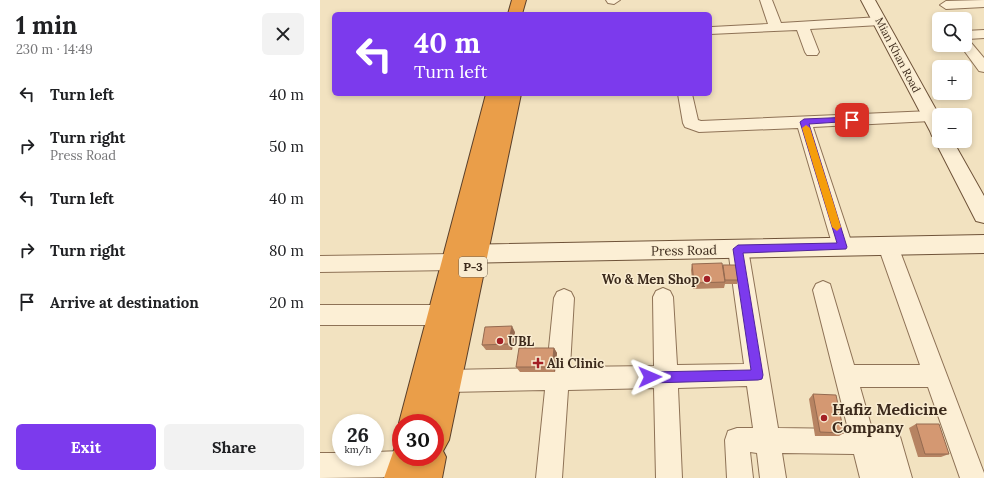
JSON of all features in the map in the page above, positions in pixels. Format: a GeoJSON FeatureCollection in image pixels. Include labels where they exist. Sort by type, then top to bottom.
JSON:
{"type":"FeatureCollection","features":[{"type":"Feature","properties":{"kind":"highway"},"geometry":{"type":"LineString","coordinates":[[517,12],[528,2]]}},
{"type":"Feature","properties":{"kind":"highway","name":"P-3"},"geometry":{"type":"LineString","coordinates":[[441,414],[448,381],[462,256],[495,96]]}},
{"type":"Feature","properties":{"kind":"highway","name":"P-3"},"geometry":{"type":"LineString","coordinates":[[415,414],[440,315],[462,256],[511,96]]}},
{"type":"Feature","properties":{"kind":"main road","name":"Mian Khan Road"},"geometry":{"type":"LineString","coordinates":[[868,0],[931,116]]}},
{"type":"Feature","properties":{"kind":"main road"},"geometry":{"type":"LineString","coordinates":[[948,148],[984,214]]}},
{"type":"Feature","properties":{"kind":"main road","name":"Press Road"},"geometry":{"type":"LineString","coordinates":[[462,256],[984,244]]}},
{"type":"Feature","properties":{"kind":"street"},"geometry":{"type":"LineString","coordinates":[[766,0],[776,27]]}},
{"type":"Feature","properties":{"kind":"street"},"geometry":{"type":"LineString","coordinates":[[944,2],[984,3]]}},
{"type":"Feature","properties":{"kind":"street"},"geometry":{"type":"LineString","coordinates":[[944,2],[951,12]]}},
{"type":"Feature","properties":{"kind":"street"},"geometry":{"type":"LineString","coordinates":[[712,31],[880,21]]}},
{"type":"Feature","properties":{"kind":"street"},"geometry":{"type":"LineString","coordinates":[[802,25],[812,52]]}},
{"type":"Feature","properties":{"kind":"street"},"geometry":{"type":"LineString","coordinates":[[972,35],[984,34]]}},
{"type":"Feature","properties":{"kind":"street"},"geometry":{"type":"LineString","coordinates":[[972,52],[984,68]]}},
{"type":"Feature","properties":{"kind":"street"},"geometry":{"type":"LineString","coordinates":[[685,96],[691,122],[699,127],[931,116]]}},
{"type":"Feature","properties":{"kind":"street"},"geometry":{"type":"LineString","coordinates":[[804,122],[843,247]]}},
{"type":"Feature","properties":{"kind":"street"},"geometry":{"type":"LineString","coordinates":[[888,246],[973,478]]}},
{"type":"Feature","properties":{"kind":"street"},"geometry":{"type":"LineString","coordinates":[[738,249],[773,478]]}},
{"type":"Feature","properties":{"kind":"street"},"geometry":{"type":"LineString","coordinates":[[320,264],[462,256]]}},
{"type":"Feature","properties":{"kind":"street"},"geometry":{"type":"LineString","coordinates":[[823,290],[872,478]]}},
{"type":"Feature","properties":{"kind":"street"},"geometry":{"type":"LineString","coordinates":[[663,297],[669,478]]}},
{"type":"Feature","properties":{"kind":"street"},"geometry":{"type":"LineString","coordinates":[[549,478],[559,378],[564,298]]}},
{"type":"Feature","properties":{"kind":"street"},"geometry":{"type":"LineString","coordinates":[[320,315],[440,315]]}},
{"type":"Feature","properties":{"kind":"street"},"geometry":{"type":"LineString","coordinates":[[448,381],[758,375]]}},
{"type":"Feature","properties":{"kind":"street"},"geometry":{"type":"LineString","coordinates":[[846,376],[936,376]]}},
{"type":"Feature","properties":{"kind":"street"},"geometry":{"type":"LineString","coordinates":[[740,478],[737,440],[890,442],[899,478]]}},
{"type":"Feature","properties":{"kind":"street"},"geometry":{"type":"LineString","coordinates":[[320,466],[408,469]]}},
{"type":"Feature","properties":{"kind":"building","name":"Wo & Men Shop"},"geometry":{"type":"Polygon","coordinates":[[[722,263],[725,282],[694,283],[692,264],[722,263]]]}},
{"type":"Feature","properties":{"kind":"building"},"geometry":{"type":"Polygon","coordinates":[[[723,265],[736,265],[738,280],[725,280],[723,265]]]}},
{"type":"Feature","properties":{"kind":"building"},"geometry":{"type":"Polygon","coordinates":[[[512,326],[508,344],[482,345],[485,327],[512,326]]]}},
{"type":"Feature","properties":{"kind":"building","name":"Ali Clinic"},"geometry":{"type":"Polygon","coordinates":[[[519,348],[554,348],[552,367],[516,367],[519,348]]]}},
{"type":"Feature","properties":{"kind":"building","name":"Hafiz Medicine Company"},"geometry":{"type":"Polygon","coordinates":[[[813,394],[836,395],[844,433],[820,432],[813,394]]]}},
{"type":"Feature","properties":{"kind":"building"},"geometry":{"type":"Polygon","coordinates":[[[916,424],[939,424],[949,454],[925,454],[916,424]]]}},
{"type":"Feature","properties":{"kind":"slow traffic"},"geometry":{"type":"LineString","coordinates":[[806,128],[837,227]]}},
{"type":"Feature","properties":{"kind":"place","name":"Wo & Men Shop"},"geometry":{"type":"Point","coordinates":[707,279]}},
{"type":"Feature","properties":{"kind":"place","name":"UBL"},"geometry":{"type":"Point","coordinates":[500,341]}},
{"type":"Feature","properties":{"kind":"place","name":"Ali Clinic"},"geometry":{"type":"Point","coordinates":[538,363]}},
{"type":"Feature","properties":{"kind":"place","name":"Hafiz Medicine Company"},"geometry":{"type":"Point","coordinates":[824,418]}},
{"type":"Feature","properties":{"kind":"route"},"geometry":{"type":"LineString","coordinates":[[650,377],[758,375],[738,249],[843,247],[804,122],[852,120]]}}]}
